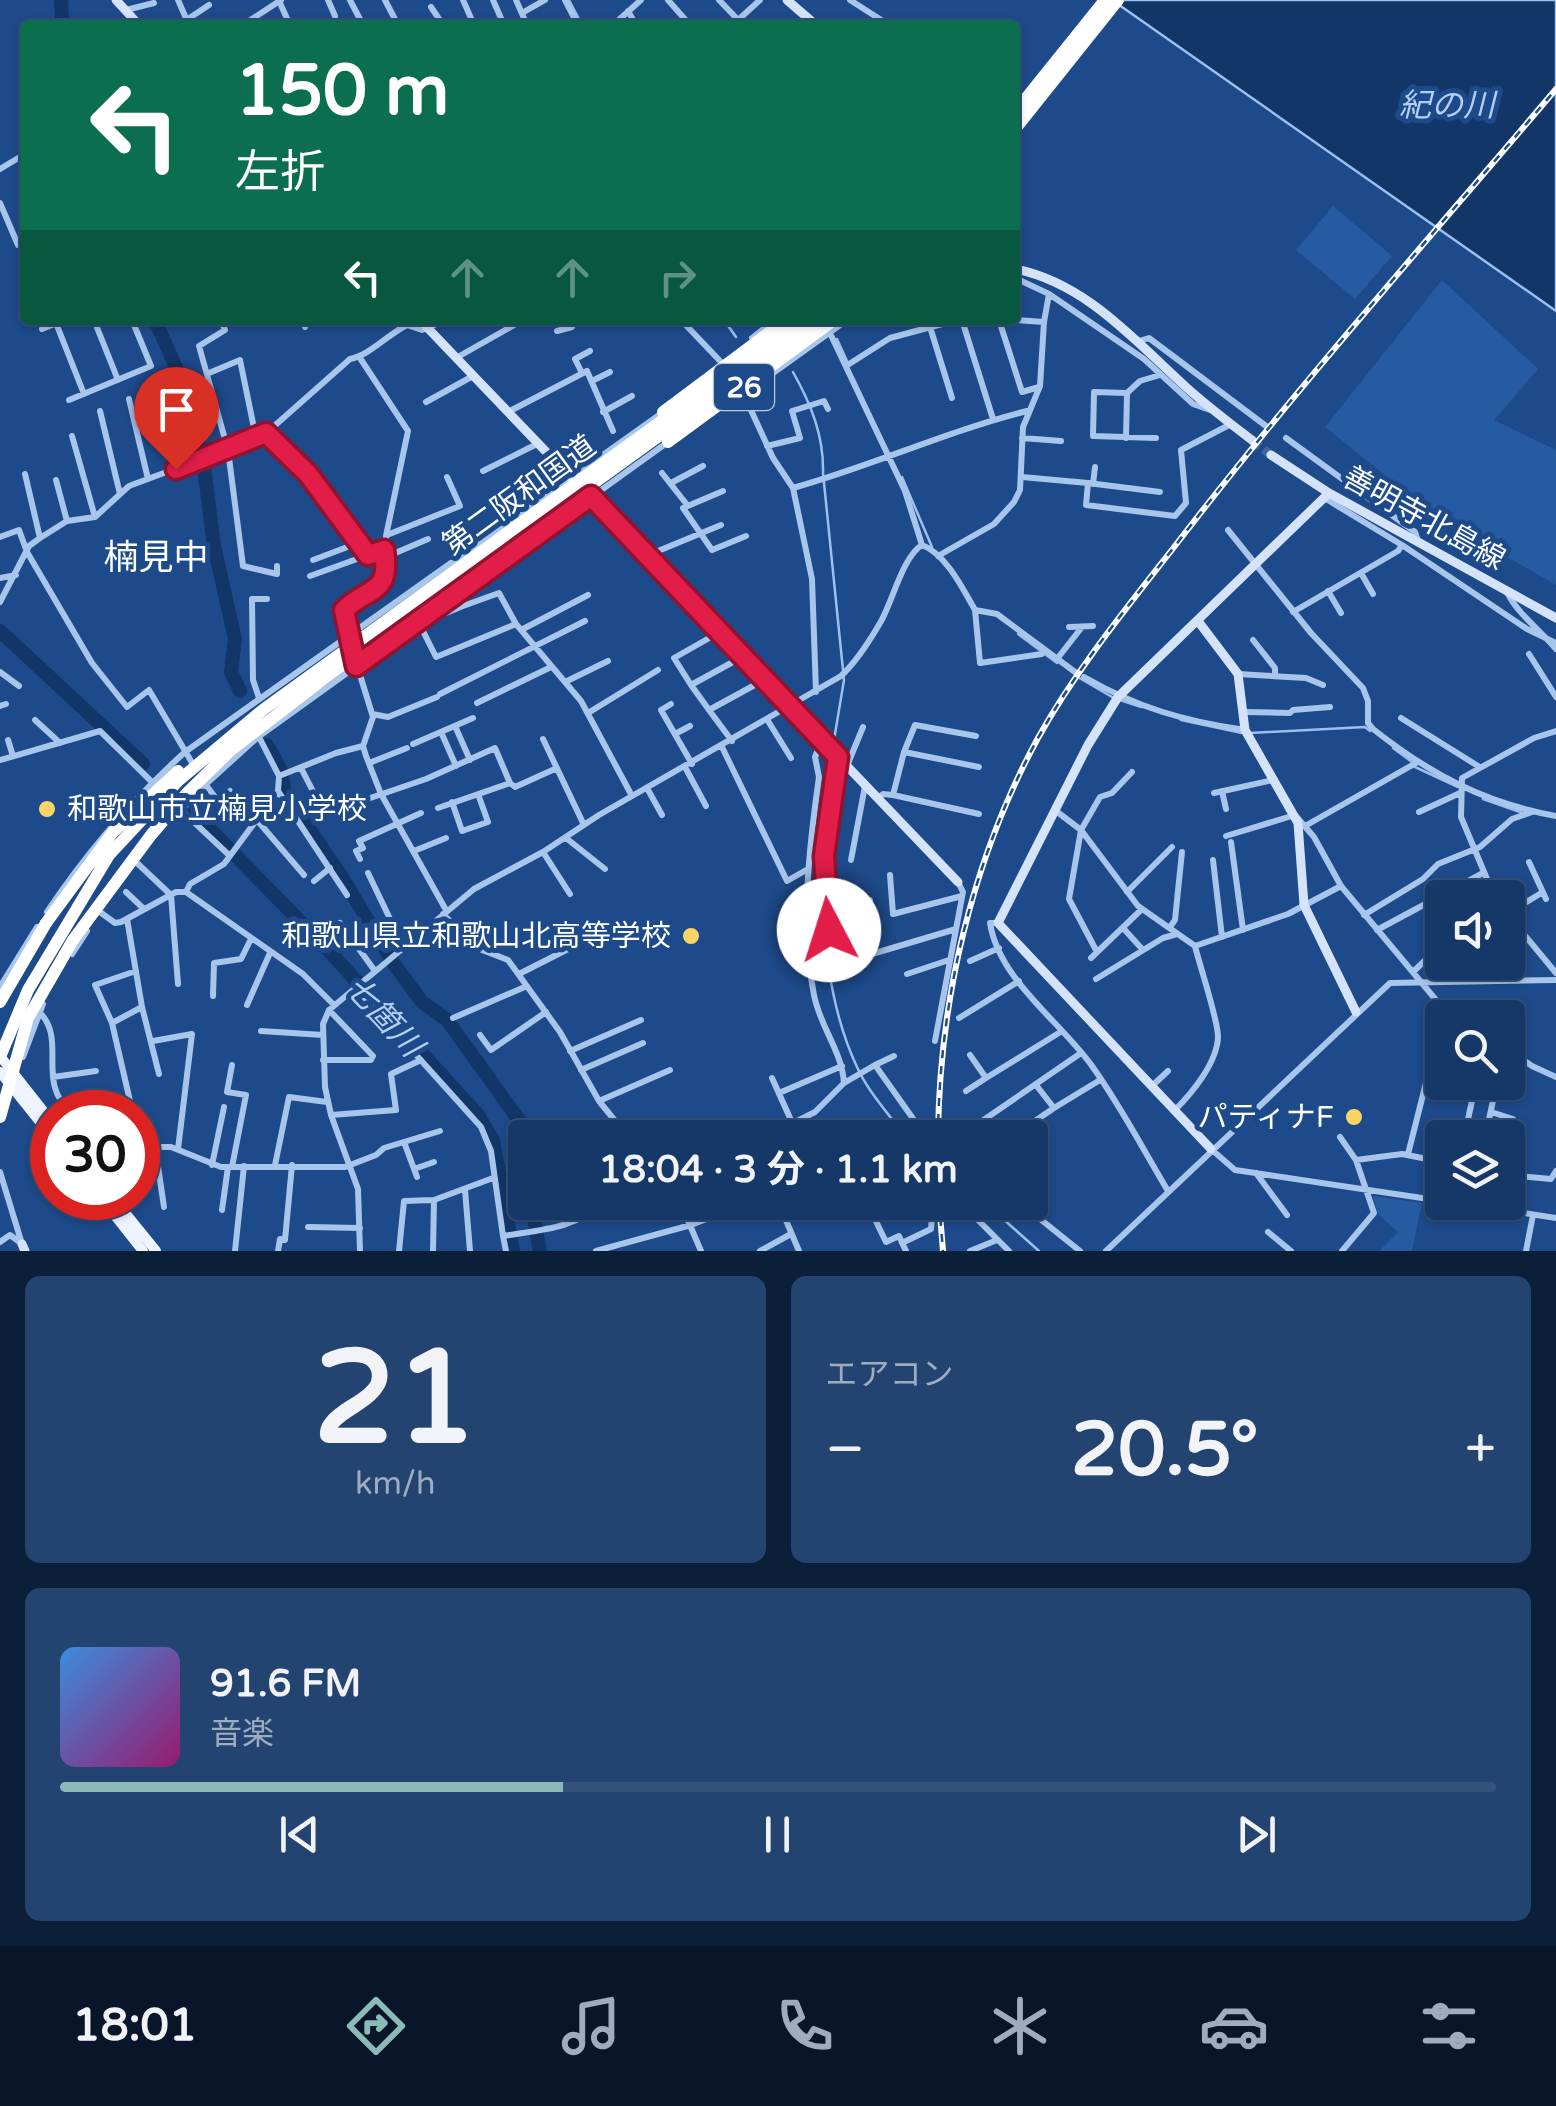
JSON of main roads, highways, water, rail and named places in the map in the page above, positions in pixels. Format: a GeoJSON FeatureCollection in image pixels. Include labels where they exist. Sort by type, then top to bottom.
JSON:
{"type":"FeatureCollection","features":[{"type":"Feature","properties":{"kind":"highway"},"geometry":{"type":"LineString","coordinates":[[1020,104],[1105,0]]}},
{"type":"Feature","properties":{"kind":"highway"},"geometry":{"type":"LineString","coordinates":[[1020,123],[1118,0]]}},
{"type":"Feature","properties":{"kind":"highway","name":"26"},"geometry":{"type":"LineString","coordinates":[[663,412],[779,325]]}},
{"type":"Feature","properties":{"kind":"highway","name":"第二阪和国道"},"geometry":{"type":"LineString","coordinates":[[262,703],[795,325]]}},
{"type":"Feature","properties":{"kind":"highway","name":"26"},"geometry":{"type":"LineString","coordinates":[[668,442],[825,325]]}},
{"type":"Feature","properties":{"kind":"highway","name":"第二阪和国道"},"geometry":{"type":"LineString","coordinates":[[322,680],[825,325]]}},
{"type":"Feature","properties":{"kind":"highway","name":"26"},"geometry":{"type":"LineString","coordinates":[[72,913],[116,857],[182,786],[274,711],[322,680]]}},
{"type":"Feature","properties":{"kind":"highway","name":"26"},"geometry":{"type":"LineString","coordinates":[[7,1076],[28,1018],[73,940],[139,850],[188,792],[232,750],[322,680]]}},
{"type":"Feature","properties":{"kind":"highway","name":"26"},"geometry":{"type":"LineString","coordinates":[[0,1057],[28,990],[109,855],[134,824],[262,703]]}},
{"type":"Feature","properties":{"kind":"highway","name":"26"},"geometry":{"type":"LineString","coordinates":[[0,1002],[82,870],[138,805],[262,703]]}},
{"type":"Feature","properties":{"kind":"highway"},"geometry":{"type":"LineString","coordinates":[[0,1117],[7,1076]]}},
{"type":"Feature","properties":{"kind":"main road"},"geometry":{"type":"LineString","coordinates":[[0,1057],[7,1076],[30,1107]]}},
{"type":"Feature","properties":{"kind":"main road"},"geometry":{"type":"LineString","coordinates":[[7,1076],[30,1100]]}},
{"type":"Feature","properties":{"kind":"main road"},"geometry":{"type":"LineString","coordinates":[[118,1220],[143,1251]]}},
{"type":"Feature","properties":{"kind":"main road"},"geometry":{"type":"LineString","coordinates":[[131,1220],[156,1251]]}},
{"type":"Feature","properties":{"kind":"water","name":"紀の川"},"geometry":{"type":"Polygon","coordinates":[[[1112,0],[1556,0],[1556,311],[1112,0]]]}},
{"type":"Feature","properties":{"kind":"waterway"},"geometry":{"type":"LineString","coordinates":[[61,0],[62,20]]}},
{"type":"Feature","properties":{"kind":"waterway"},"geometry":{"type":"LineString","coordinates":[[569,0],[579,20]]}},
{"type":"Feature","properties":{"kind":"waterway"},"geometry":{"type":"LineString","coordinates":[[157,325],[178,372],[204,467],[214,546],[235,639],[231,672],[240,691]]}},
{"type":"Feature","properties":{"kind":"waterway"},"geometry":{"type":"LineString","coordinates":[[728,325],[736,337]]}},
{"type":"Feature","properties":{"kind":"waterway"},"geometry":{"type":"LineString","coordinates":[[837,339],[847,361]]}},
{"type":"Feature","properties":{"kind":"waterway"},"geometry":{"type":"LineString","coordinates":[[793,372],[815,421],[823,459],[844,680],[833,746]]}},
{"type":"Feature","properties":{"kind":"waterway"},"geometry":{"type":"LineString","coordinates":[[902,477],[932,547]]}},
{"type":"Feature","properties":{"kind":"waterway","name":"七箇川"},"geometry":{"type":"LineString","coordinates":[[0,631],[143,764]]}},
{"type":"Feature","properties":{"kind":"waterway"},"geometry":{"type":"LineString","coordinates":[[1018,634],[1057,663]]}},
{"type":"Feature","properties":{"kind":"waterway"},"geometry":{"type":"LineString","coordinates":[[1076,676],[1112,697]]}},
{"type":"Feature","properties":{"kind":"waterway"},"geometry":{"type":"LineString","coordinates":[[1120,700],[1141,707]]}},
{"type":"Feature","properties":{"kind":"waterway"},"geometry":{"type":"LineString","coordinates":[[1181,720],[1242,733]]}},
{"type":"Feature","properties":{"kind":"waterway"},"geometry":{"type":"LineString","coordinates":[[1250,733],[1365,727],[1370,731]]}},
{"type":"Feature","properties":{"kind":"waterway"},"geometry":{"type":"LineString","coordinates":[[267,745],[281,770],[285,794],[342,877],[394,964],[422,1002],[447,1020],[519,1120]]}},
{"type":"Feature","properties":{"kind":"waterway"},"geometry":{"type":"LineString","coordinates":[[1393,748],[1412,762]]}},
{"type":"Feature","properties":{"kind":"waterway"},"geometry":{"type":"LineString","coordinates":[[823,846],[832,754]]}},
{"type":"Feature","properties":{"kind":"waterway"},"geometry":{"type":"LineString","coordinates":[[1415,767],[1458,787]]}},
{"type":"Feature","properties":{"kind":"waterway"},"geometry":{"type":"LineString","coordinates":[[1483,799],[1523,813]]}},
{"type":"Feature","properties":{"kind":"waterway","name":"七箇川"},"geometry":{"type":"LineString","coordinates":[[194,813],[332,954],[478,1115],[493,1140],[513,1251]]}},
{"type":"Feature","properties":{"kind":"waterway"},"geometry":{"type":"LineString","coordinates":[[822,874],[826,947],[840,1022],[862,1076],[892,1120]]}},
{"type":"Feature","properties":{"kind":"waterway"},"geometry":{"type":"LineString","coordinates":[[534,1220],[540,1251]]}},
{"type":"Feature","properties":{"kind":"waterway"},"geometry":{"type":"LineString","coordinates":[[1004,1220],[1039,1251]]}},
{"type":"Feature","properties":{"kind":"tunnel"},"geometry":{"type":"LineString","coordinates":[[1253,441],[1271,455]]}},
{"type":"Feature","properties":{"kind":"railway"},"geometry":{"type":"LineString","coordinates":[[939,1120],[953,983],[978,882],[1015,784],[1053,712],[1104,637],[1223,484],[1556,89]]}},
{"type":"Feature","properties":{"kind":"railway"},"geometry":{"type":"LineString","coordinates":[[940,1220],[943,1251]]}},
{"type":"Feature","properties":{"kind":"place","name":"和歌山市立楠見小学校"},"geometry":{"type":"Point","coordinates":[47,809]}},
{"type":"Feature","properties":{"kind":"place","name":"和歌山県立和歌山北高等学校"},"geometry":{"type":"Point","coordinates":[691,936]}},
{"type":"Feature","properties":{"kind":"place","name":"パティナF"},"geometry":{"type":"Point","coordinates":[1354,1117]}},
{"type":"Feature","properties":{"kind":"district","name":"楠見中"},"geometry":{"type":"Point","coordinates":[156,557]}}]}
